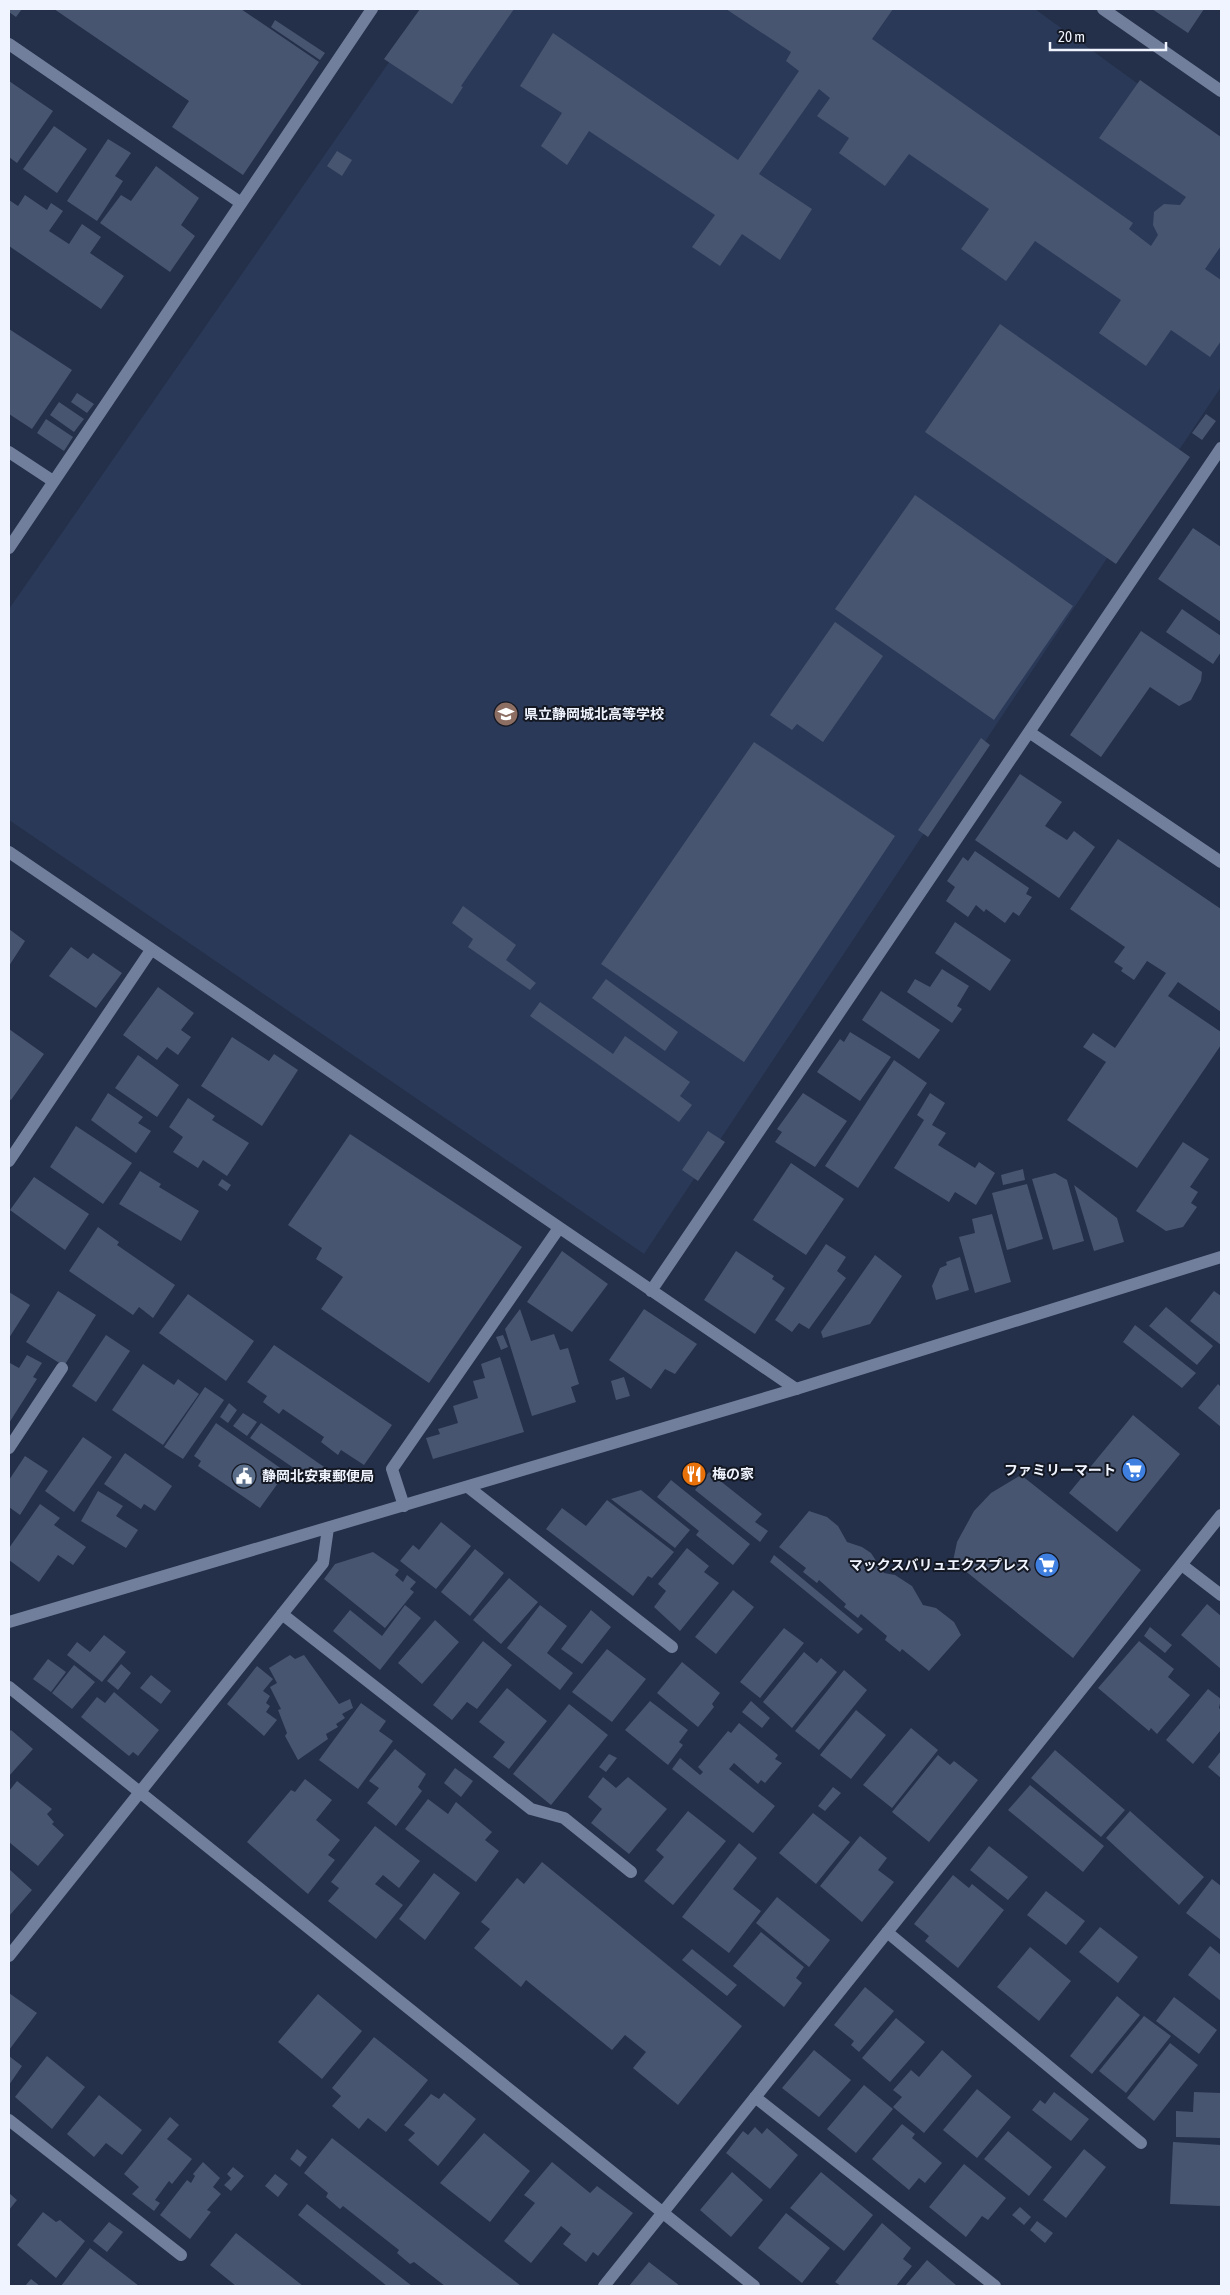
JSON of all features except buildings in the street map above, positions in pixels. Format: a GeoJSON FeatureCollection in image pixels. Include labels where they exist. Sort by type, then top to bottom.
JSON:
{"type":"FeatureCollection","features":[{"type":"Feature","properties":{"kind":"street"},"geometry":{"type":"LineString","coordinates":[[9,548],[372,9]]}},
{"type":"Feature","properties":{"kind":"street"},"geometry":{"type":"LineString","coordinates":[[1103,9],[1221,91]]}},
{"type":"Feature","properties":{"kind":"street"},"geometry":{"type":"LineString","coordinates":[[9,44],[241,203]]}},
{"type":"Feature","properties":{"kind":"street"},"geometry":{"type":"LineString","coordinates":[[651,1291],[1221,448]]}},
{"type":"Feature","properties":{"kind":"street"},"geometry":{"type":"LineString","coordinates":[[9,452],[53,481]]}},
{"type":"Feature","properties":{"kind":"street"},"geometry":{"type":"LineString","coordinates":[[1029,732],[1221,862]]}},
{"type":"Feature","properties":{"kind":"street"},"geometry":{"type":"LineString","coordinates":[[9,852],[796,1389]]}},
{"type":"Feature","properties":{"kind":"street"},"geometry":{"type":"LineString","coordinates":[[9,1160],[151,950]]}},
{"type":"Feature","properties":{"kind":"street"},"geometry":{"type":"LineString","coordinates":[[404,1506],[392,1469],[559,1228]]}},
{"type":"Feature","properties":{"kind":"street"},"geometry":{"type":"LineString","coordinates":[[9,1622],[796,1389],[1221,1257]]}},
{"type":"Feature","properties":{"kind":"street"},"geometry":{"type":"LineString","coordinates":[[9,1448],[62,1368]]}},
{"type":"Feature","properties":{"kind":"street"},"geometry":{"type":"LineString","coordinates":[[468,1487],[672,1647]]}},
{"type":"Feature","properties":{"kind":"street"},"geometry":{"type":"LineString","coordinates":[[604,2286],[1221,1516]]}},
{"type":"Feature","properties":{"kind":"street"},"geometry":{"type":"LineString","coordinates":[[9,1956],[323,1563],[328,1528]]}},
{"type":"Feature","properties":{"kind":"street"},"geometry":{"type":"LineString","coordinates":[[1182,1565],[1221,1595]]}},
{"type":"Feature","properties":{"kind":"street"},"geometry":{"type":"LineString","coordinates":[[282,1614],[531,1809],[564,1818],[631,1872]]}},
{"type":"Feature","properties":{"kind":"street"},"geometry":{"type":"LineString","coordinates":[[9,1687],[754,2286]]}},
{"type":"Feature","properties":{"kind":"street"},"geometry":{"type":"LineString","coordinates":[[887,1932],[1141,2143]]}},
{"type":"Feature","properties":{"kind":"street"},"geometry":{"type":"LineString","coordinates":[[755,2097],[995,2286]]}},
{"type":"Feature","properties":{"kind":"street"},"geometry":{"type":"LineString","coordinates":[[9,2120],[181,2255]]}},
{"type":"Feature","properties":{"kind":"shaded area","name":"県立静岡城北高等学校"},"geometry":{"type":"Polygon","coordinates":[[[426,9],[1035,9],[1221,144],[1221,387],[644,1254],[9,820],[9,609],[426,9]]]}},
{"type":"Feature","properties":{"kind":"place","name":"県立静岡城北高等学校"},"geometry":{"type":"Point","coordinates":[506,714]}},
{"type":"Feature","properties":{"kind":"place","name":"ファミリーマート"},"geometry":{"type":"Point","coordinates":[1134,1470]}},
{"type":"Feature","properties":{"kind":"place","name":"梅の家"},"geometry":{"type":"Point","coordinates":[694,1474]}},
{"type":"Feature","properties":{"kind":"place","name":"静岡北安東郵便局"},"geometry":{"type":"Point","coordinates":[244,1476]}},
{"type":"Feature","properties":{"kind":"place","name":"マックスバリュエクスプレス"},"geometry":{"type":"Point","coordinates":[1047,1565]}}]}
